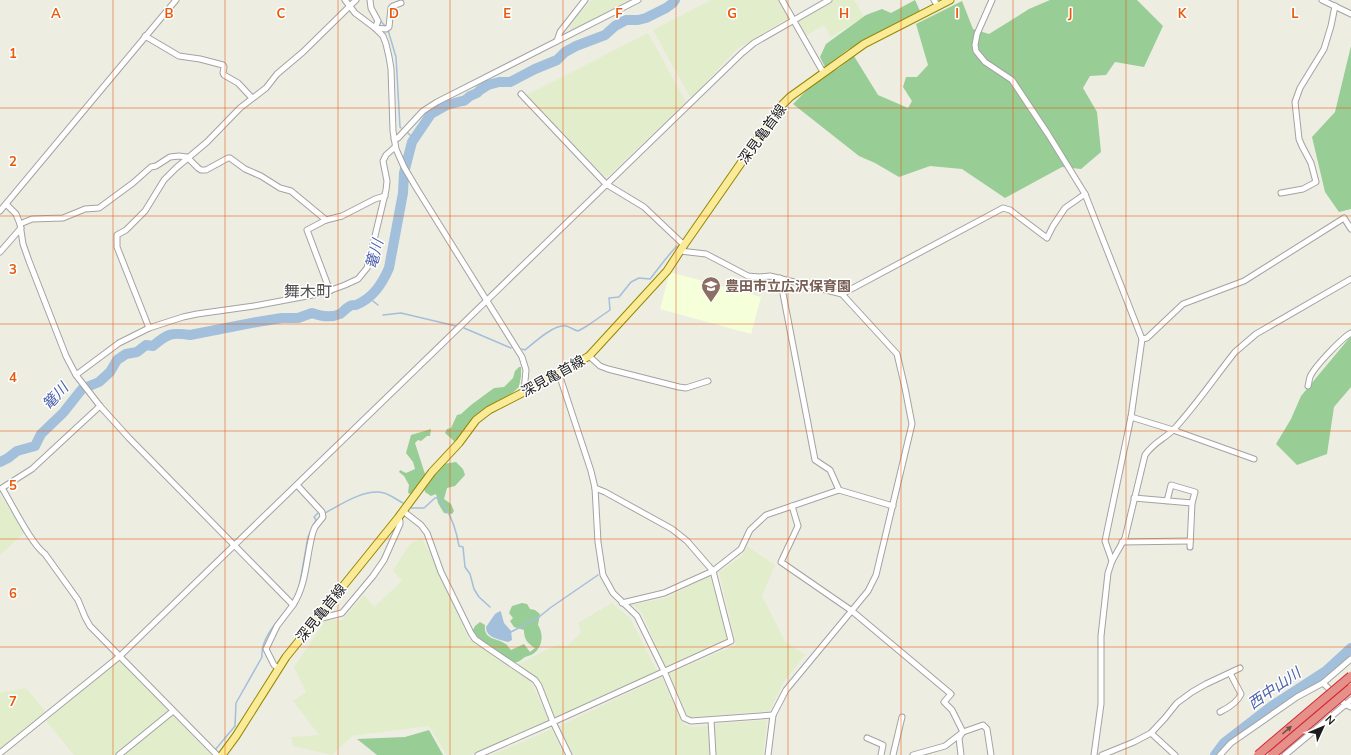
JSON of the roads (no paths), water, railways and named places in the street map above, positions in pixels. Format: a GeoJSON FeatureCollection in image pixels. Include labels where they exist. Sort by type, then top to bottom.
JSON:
{"type":"FeatureCollection","features":[{"type":"Feature","properties":{"kind":"highway"},"geometry":{"type":"LineString","coordinates":[[1258,755],[1351,676]]}},
{"type":"Feature","properties":{"kind":"highway"},"geometry":{"type":"LineString","coordinates":[[1272,755],[1351,688]]}},
{"type":"Feature","properties":{"kind":"main road","name":"深見亀首線"},"geometry":{"type":"LineString","coordinates":[[218,755],[236,736],[278,668],[398,518],[432,472],[455,448],[476,420],[485,412],[559,374],[589,356],[667,271],[780,107],[790,97],[823,72],[870,41],[936,3],[950,0]]}},
{"type":"Feature","properties":{"kind":"street"},"geometry":{"type":"LineString","coordinates":[[0,211],[176,0]]}},
{"type":"Feature","properties":{"kind":"street"},"geometry":{"type":"LineString","coordinates":[[345,0],[355,13],[376,28],[383,36],[389,57],[394,139],[396,148],[404,167],[417,189],[525,365],[526,376],[524,392]]}},
{"type":"Feature","properties":{"kind":"street"},"geometry":{"type":"LineString","coordinates":[[150,328],[117,247],[116,235],[126,230],[145,211],[164,180],[187,157],[207,142],[252,98],[266,88],[277,74],[303,52],[356,0]]}},
{"type":"Feature","properties":{"kind":"street"},"geometry":{"type":"LineString","coordinates":[[370,0],[371,8],[378,21],[376,28]]}},
{"type":"Feature","properties":{"kind":"street"},"geometry":{"type":"LineString","coordinates":[[557,41],[560,32],[585,0]]}},
{"type":"Feature","properties":{"kind":"street"},"geometry":{"type":"LineString","coordinates":[[394,139],[398,138],[423,111],[437,102],[638,0]]}},
{"type":"Feature","properties":{"kind":"street"},"geometry":{"type":"LineString","coordinates":[[782,0],[823,72]]}},
{"type":"Feature","properties":{"kind":"street"},"geometry":{"type":"LineString","coordinates":[[0,753],[120,656],[486,300],[754,43],[829,0]]}},
{"type":"Feature","properties":{"kind":"street"},"geometry":{"type":"LineString","coordinates":[[992,0],[977,34],[975,45],[976,51],[985,62],[1012,80],[1085,194],[1142,339],[1131,417],[1105,541],[1112,562]]}},
{"type":"Feature","properties":{"kind":"street"},"geometry":{"type":"LineString","coordinates":[[1322,0],[1351,14]]}},
{"type":"Feature","properties":{"kind":"street"},"geometry":{"type":"LineString","coordinates":[[376,28],[386,29],[389,24],[391,8],[401,3]]}},
{"type":"Feature","properties":{"kind":"street"},"geometry":{"type":"LineString","coordinates":[[1281,194],[1316,182],[1311,163],[1299,139],[1295,102],[1300,88],[1324,49],[1335,6]]}},
{"type":"Feature","properties":{"kind":"street"},"geometry":{"type":"LineString","coordinates":[[146,36],[179,56],[200,59],[223,65],[224,75],[238,83],[252,98]]}},
{"type":"Feature","properties":{"kind":"street"},"geometry":{"type":"LineString","coordinates":[[521,94],[606,184],[644,207],[682,248],[706,254],[748,276],[770,276],[842,294],[898,354],[912,424],[876,575],[868,591],[852,612],[786,690],[774,716],[768,755]]}},
{"type":"Feature","properties":{"kind":"street"},"geometry":{"type":"LineString","coordinates":[[76,375],[119,343],[150,328],[197,314],[254,306],[323,293],[352,282],[363,274],[367,268],[385,196],[387,180],[383,161],[386,154],[396,148]]}},
{"type":"Feature","properties":{"kind":"street"},"geometry":{"type":"LineString","coordinates":[[0,252],[21,226],[32,219],[63,218],[85,210],[99,208],[133,183],[151,167],[156,166],[170,157],[179,156],[187,157],[201,170],[206,170],[230,158],[245,169],[261,176],[280,188],[291,191],[326,220]]}},
{"type":"Feature","properties":{"kind":"street"},"geometry":{"type":"LineString","coordinates":[[842,294],[1003,208],[1010,210],[1047,238],[1065,208],[1085,194]]}},
{"type":"Feature","properties":{"kind":"street"},"geometry":{"type":"LineString","coordinates":[[330,291],[307,230],[326,220],[342,216],[375,199],[385,196]]}},
{"type":"Feature","properties":{"kind":"street"},"geometry":{"type":"LineString","coordinates":[[6,204],[16,214],[21,226],[28,261],[66,356],[76,375],[100,405],[292,605]]}},
{"type":"Feature","properties":{"kind":"street"},"geometry":{"type":"LineString","coordinates":[[1142,339],[1147,338],[1183,304],[1244,281],[1344,218],[1351,229]]}},
{"type":"Feature","properties":{"kind":"street"},"geometry":{"type":"LineString","coordinates":[[780,278],[815,460],[830,470],[839,490]]}},
{"type":"Feature","properties":{"kind":"street"},"geometry":{"type":"LineString","coordinates":[[1094,755],[1101,704],[1101,636],[1108,573],[1124,538],[1145,455],[1153,444],[1173,430],[1242,345],[1256,334],[1351,279]]}},
{"type":"Feature","properties":{"kind":"street"},"geometry":{"type":"LineString","coordinates":[[1308,386],[1311,376],[1323,360],[1346,336],[1351,333]]}},
{"type":"Feature","properties":{"kind":"street"},"geometry":{"type":"LineString","coordinates":[[589,356],[600,366],[608,369],[679,387],[686,388],[708,381]]}},
{"type":"Feature","properties":{"kind":"street"},"geometry":{"type":"LineString","coordinates":[[559,374],[591,471],[595,488],[598,542],[603,575],[613,593],[637,616],[664,671],[684,718],[691,721],[774,716]]}},
{"type":"Feature","properties":{"kind":"street"},"geometry":{"type":"LineString","coordinates":[[100,405],[32,469],[2,488],[29,534],[78,600],[90,626],[210,749],[218,755]]}},
{"type":"Feature","properties":{"kind":"street"},"geometry":{"type":"LineString","coordinates":[[1131,417],[1254,458]]}},
{"type":"Feature","properties":{"kind":"street"},"geometry":{"type":"LineString","coordinates":[[278,668],[274,664],[266,649],[277,626],[299,596],[313,532],[323,517],[322,513],[297,485]]}},
{"type":"Feature","properties":{"kind":"street"},"geometry":{"type":"LineString","coordinates":[[1167,501],[1171,485],[1195,492],[1192,503],[1190,547]]}},
{"type":"Feature","properties":{"kind":"street"},"geometry":{"type":"LineString","coordinates":[[478,755],[732,641],[713,571],[687,541],[672,529],[595,488]]}},
{"type":"Feature","properties":{"kind":"street"},"geometry":{"type":"LineString","coordinates":[[622,603],[664,593],[713,571],[740,548],[750,530],[766,515],[839,490],[893,506]]}},
{"type":"Feature","properties":{"kind":"street"},"geometry":{"type":"LineString","coordinates":[[1134,498],[1192,503]]}},
{"type":"Feature","properties":{"kind":"street"},"geometry":{"type":"LineString","coordinates":[[792,506],[798,526],[781,562],[852,612],[951,694],[944,702],[952,710],[963,732]]}},
{"type":"Feature","properties":{"kind":"street"},"geometry":{"type":"LineString","coordinates":[[403,511],[421,525],[427,533],[441,572],[475,639],[534,680],[539,686],[553,722],[569,755]]}},
{"type":"Feature","properties":{"kind":"street"},"geometry":{"type":"LineString","coordinates":[[319,616],[322,618],[340,615],[357,597],[384,560],[400,524],[398,518]]}},
{"type":"Feature","properties":{"kind":"street"},"geometry":{"type":"LineString","coordinates":[[1122,542],[1190,541]]}},
{"type":"Feature","properties":{"kind":"street"},"geometry":{"type":"LineString","coordinates":[[1220,755],[1231,743],[1250,729],[1297,697],[1323,683],[1351,659]]}},
{"type":"Feature","properties":{"kind":"street"},"geometry":{"type":"LineString","coordinates":[[1102,755],[1134,742],[1151,733],[1177,703],[1206,684],[1240,668]]}},
{"type":"Feature","properties":{"kind":"street"},"geometry":{"type":"LineString","coordinates":[[1220,712],[1232,704],[1240,697],[1241,694],[1230,673]]}},
{"type":"Feature","properties":{"kind":"street"},"geometry":{"type":"LineString","coordinates":[[1323,683],[1348,706]]}},
{"type":"Feature","properties":{"kind":"street"},"geometry":{"type":"LineString","coordinates":[[1285,755],[1348,706],[1351,700]]}},
{"type":"Feature","properties":{"kind":"street"},"geometry":{"type":"LineString","coordinates":[[119,755],[173,711]]}},
{"type":"Feature","properties":{"kind":"street"},"geometry":{"type":"LineString","coordinates":[[893,755],[902,717]]}},
{"type":"Feature","properties":{"kind":"street"},"geometry":{"type":"LineString","coordinates":[[711,720],[713,755]]}},
{"type":"Feature","properties":{"kind":"street"},"geometry":{"type":"LineString","coordinates":[[913,755],[945,746],[963,732],[982,725],[987,728],[991,755]]}},
{"type":"Feature","properties":{"kind":"street"},"geometry":{"type":"LineString","coordinates":[[961,755],[959,738],[963,732]]}},
{"type":"Feature","properties":{"kind":"street"},"geometry":{"type":"LineString","coordinates":[[1151,733],[1175,755]]}},
{"type":"Feature","properties":{"kind":"street"},"geometry":{"type":"LineString","coordinates":[[867,738],[883,745],[881,755]]}},
{"type":"Feature","properties":{"kind":"water"},"geometry":{"type":"Polygon","coordinates":[[[500,611],[504,623],[511,631],[512,640],[508,642],[494,638],[488,634],[487,631],[486,627],[495,614],[500,611]]]}},
{"type":"Feature","properties":{"kind":"waterway","name":"篭川"},"geometry":{"type":"LineString","coordinates":[[0,462],[17,451],[35,446],[41,434],[63,413],[82,389],[99,382],[110,372],[117,360],[126,354],[137,352],[146,345],[153,346],[166,336],[174,334],[190,335],[282,318],[298,318],[312,313],[333,316],[340,314],[350,306],[356,305],[367,299],[380,285],[389,268],[403,193],[404,173],[412,142],[431,114],[447,105],[464,101],[488,85],[499,82],[510,82],[557,60],[565,52],[576,46],[605,35],[615,26],[626,20],[646,18],[666,8],[675,0]]}},
{"type":"Feature","properties":{"kind":"waterway"},"geometry":{"type":"LineString","coordinates":[[379,19],[386,27]]}},
{"type":"Feature","properties":{"kind":"waterway"},"geometry":{"type":"LineString","coordinates":[[388,30],[396,57],[401,128]]}},
{"type":"Feature","properties":{"kind":"waterway"},"geometry":{"type":"LineString","coordinates":[[407,132],[411,136],[412,142]]}},
{"type":"Feature","properties":{"kind":"waterway"},"geometry":{"type":"LineString","coordinates":[[522,349],[525,350],[545,334],[561,326],[566,326],[578,331],[587,326],[610,310],[609,298],[619,297],[631,282],[639,278],[650,279],[677,246]]}},
{"type":"Feature","properties":{"kind":"waterway"},"geometry":{"type":"LineString","coordinates":[[369,298],[378,305]]}},
{"type":"Feature","properties":{"kind":"waterway"},"geometry":{"type":"LineString","coordinates":[[383,315],[401,313],[456,326]]}},
{"type":"Feature","properties":{"kind":"waterway"},"geometry":{"type":"LineString","coordinates":[[464,328],[511,348]]}},
{"type":"Feature","properties":{"kind":"waterway"},"geometry":{"type":"LineString","coordinates":[[325,513],[353,498],[369,493],[384,493],[403,503]]}},
{"type":"Feature","properties":{"kind":"waterway"},"geometry":{"type":"LineString","coordinates":[[411,508],[424,508],[435,498],[438,498],[446,508],[452,520],[459,546],[463,547],[465,567],[470,574],[474,589],[479,597],[490,607]]}},
{"type":"Feature","properties":{"kind":"waterway"},"geometry":{"type":"LineString","coordinates":[[299,588],[308,537],[316,520],[314,517],[319,512]]}},
{"type":"Feature","properties":{"kind":"waterway"},"geometry":{"type":"LineString","coordinates":[[511,632],[539,617],[598,575]]}},
{"type":"Feature","properties":{"kind":"waterway"},"geometry":{"type":"LineString","coordinates":[[215,750],[235,726],[236,703],[262,657],[262,650],[267,636],[291,604]]}},
{"type":"Feature","properties":{"kind":"waterway","name":"西中山川"},"geometry":{"type":"LineString","coordinates":[[1215,755],[1224,743],[1272,706],[1326,671],[1351,648]]}},
{"type":"Feature","properties":{"kind":"place","name":"豊田市立広沢保育園"},"geometry":{"type":"Point","coordinates":[711,303]}},
{"type":"Feature","properties":{"kind":"district","name":"舞木町"},"geometry":{"type":"Point","coordinates":[308,291]}}]}
